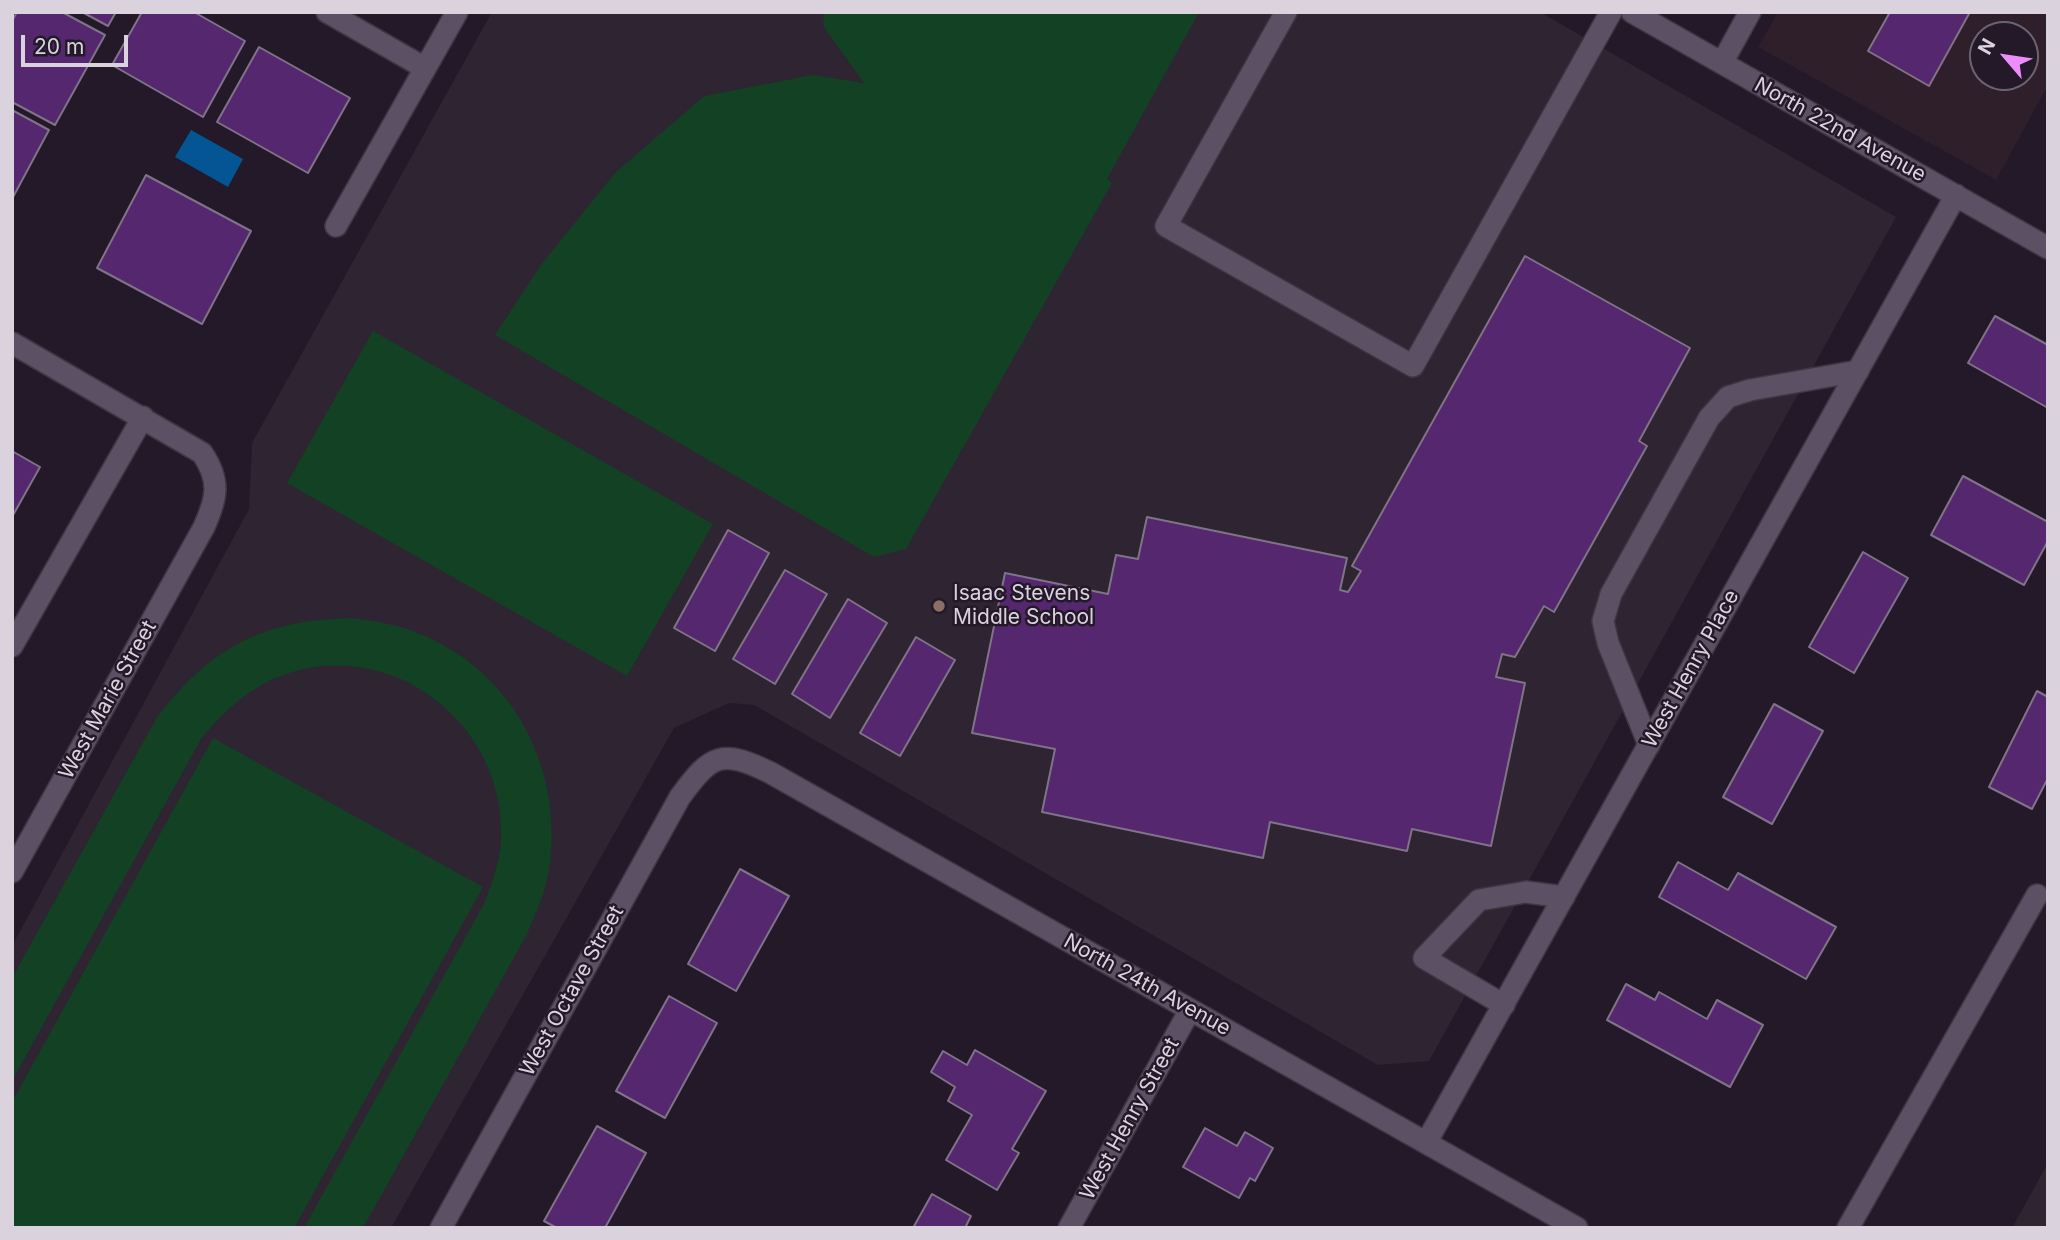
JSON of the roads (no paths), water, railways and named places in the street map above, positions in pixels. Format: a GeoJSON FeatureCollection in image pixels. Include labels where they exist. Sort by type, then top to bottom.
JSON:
{"type":"FeatureCollection","features":[{"type":"Feature","properties":{"kind":"street"},"geometry":{"type":"LineString","coordinates":[[327,12],[425,68]]}},
{"type":"Feature","properties":{"kind":"street"},"geometry":{"type":"LineString","coordinates":[[336,226],[457,12]]}},
{"type":"Feature","properties":{"kind":"street"},"geometry":{"type":"LineString","coordinates":[[1286,12],[1166,226],[1413,366],[1611,12]]}},
{"type":"Feature","properties":{"kind":"street","name":"North 22nd Avenue"},"geometry":{"type":"LineString","coordinates":[[1632,12],[2048,248]]}},
{"type":"Feature","properties":{"kind":"street"},"geometry":{"type":"LineString","coordinates":[[1722,63],[1750,12]]}},
{"type":"Feature","properties":{"kind":"street","name":"West Henry Place"},"geometry":{"type":"LineString","coordinates":[[1426,1143],[1956,195]]}},
{"type":"Feature","properties":{"kind":"street"},"geometry":{"type":"LineString","coordinates":[[12,343],[143,417],[12,646]]}},
{"type":"Feature","properties":{"kind":"street"},"geometry":{"type":"LineString","coordinates":[[1648,745],[1608,643],[1603,621],[1611,594],[1709,418],[1728,397],[1750,390],[1858,371]]}},
{"type":"Feature","properties":{"kind":"street","name":"West Marie Street"},"geometry":{"type":"LineString","coordinates":[[12,872],[211,511],[216,483],[211,467],[202,453],[143,417]]}},
{"type":"Feature","properties":{"kind":"street","name":"North 24th Avenue"},"geometry":{"type":"LineString","coordinates":[[712,762],[730,757],[771,773],[1577,1228]]}},
{"type":"Feature","properties":{"kind":"street","name":"West Octave Street"},"geometry":{"type":"LineString","coordinates":[[441,1228],[680,797],[695,777],[712,762]]}},
{"type":"Feature","properties":{"kind":"street"},"geometry":{"type":"LineString","coordinates":[[1504,1005],[1424,958],[1479,900],[1526,892],[1564,897]]}},
{"type":"Feature","properties":{"kind":"street"},"geometry":{"type":"LineString","coordinates":[[1848,1228],[2037,895]]}},
{"type":"Feature","properties":{"kind":"street","name":"West Henry Street"},"geometry":{"type":"LineString","coordinates":[[1069,1228],[1190,1010]]}},
{"type":"Feature","properties":{"kind":"water"},"geometry":{"type":"Polygon","coordinates":[[[191,130],[243,159],[228,187],[175,157],[191,130]]]}},
{"type":"Feature","properties":{"kind":"place","name":"Isaac Stevens Middle School"},"geometry":{"type":"Point","coordinates":[939,606]}}]}
